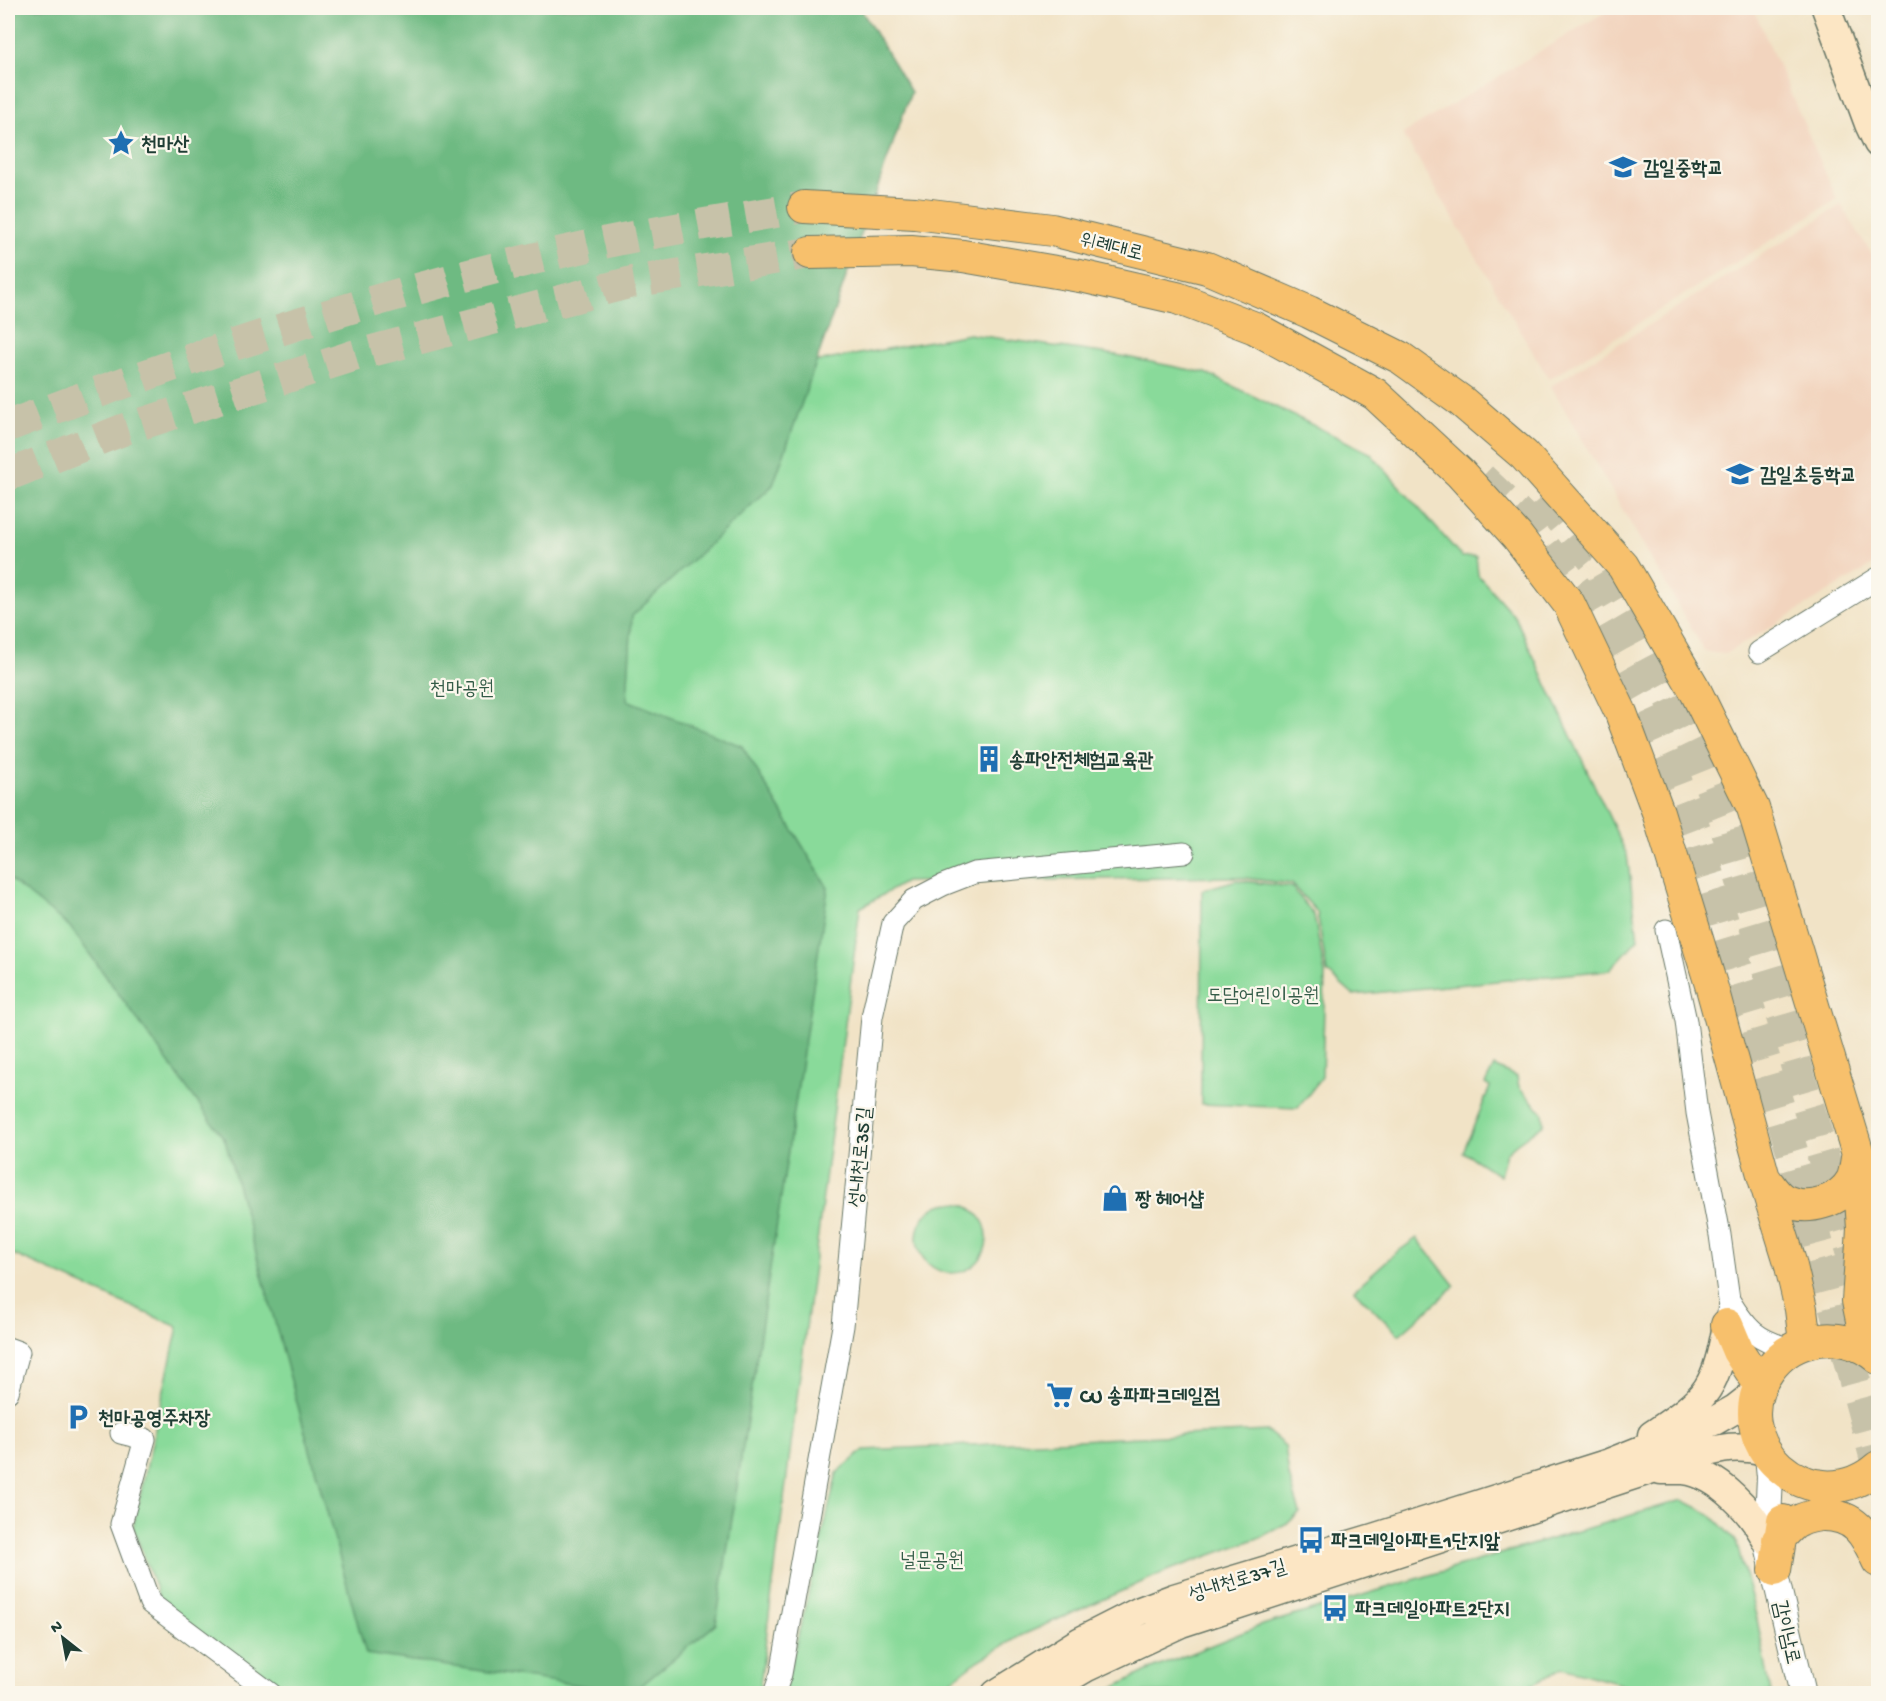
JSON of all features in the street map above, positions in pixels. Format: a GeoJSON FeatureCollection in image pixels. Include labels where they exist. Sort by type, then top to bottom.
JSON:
{"type":"FeatureCollection","features":[{"type":"Feature","properties":{"kind":"main road"},"geometry":{"type":"LineString","coordinates":[[1826,8],[1878,143]]}},
{"type":"Feature","properties":{"kind":"main road","name":"위례대로"},"geometry":{"type":"LineString","coordinates":[[804,207],[915,213],[1052,230],[1207,268],[1309,312],[1401,358],[1461,401],[1524,455],[1623,566],[1695,690],[1752,808],[1858,1154],[1863,1229]]}},
{"type":"Feature","properties":{"kind":"main road","name":"위례대로"},"geometry":{"type":"LineString","coordinates":[[810,253],[911,251],[963,256],[1085,277],[1177,298],[1255,328],[1376,394],[1460,473],[1517,536],[1569,604],[1621,713],[1658,812],[1712,988],[1764,1178],[1790,1262],[1801,1309],[1798,1346]]}},
{"type":"Feature","properties":{"kind":"main road"},"geometry":{"type":"LineString","coordinates":[[1764,1178],[1786,1201],[1803,1205],[1824,1203],[1842,1191],[1852,1180],[1858,1154]]}},
{"type":"Feature","properties":{"kind":"main road"},"geometry":{"type":"LineString","coordinates":[[1863,1229],[1873,1268],[1878,1276]]}},
{"type":"Feature","properties":{"kind":"main road"},"geometry":{"type":"LineString","coordinates":[[1863,1229],[1858,1301],[1866,1340],[1875,1355]]}},
{"type":"Feature","properties":{"kind":"main road"},"geometry":{"type":"LineString","coordinates":[[1728,1313],[1738,1351],[1759,1388]]}},
{"type":"Feature","properties":{"kind":"main road"},"geometry":{"type":"LineString","coordinates":[[1609,1463],[1681,1414],[1707,1389],[1717,1367],[1728,1313]]}},
{"type":"Feature","properties":{"kind":"main road"},"geometry":{"type":"LineString","coordinates":[[1875,1355],[1852,1343],[1834,1339],[1798,1346],[1773,1365],[1759,1388],[1755,1401],[1755,1422],[1767,1454],[1780,1469],[1796,1479],[1828,1486],[1846,1493],[1864,1519],[1878,1560]]}},
{"type":"Feature","properties":{"kind":"main road","name":"성내천로37길"},"geometry":{"type":"LineString","coordinates":[[1041,1694],[1087,1667],[1181,1623],[1357,1555],[1609,1463],[1714,1421],[1735,1408],[1759,1388]]}},
{"type":"Feature","properties":{"kind":"main road","name":"성내천로37길"},"geometry":{"type":"LineString","coordinates":[[996,1694],[1081,1641],[1140,1611],[1209,1586],[1357,1555],[1726,1447],[1750,1447],[1767,1454]]}},
{"type":"Feature","properties":{"kind":"main road"},"geometry":{"type":"LineString","coordinates":[[1774,1550],[1788,1508],[1805,1493],[1858,1480],[1878,1467]]}},
{"type":"Feature","properties":{"kind":"main road"},"geometry":{"type":"LineString","coordinates":[[1652,1470],[1686,1470],[1725,1490],[1756,1520],[1774,1550]]}},
{"type":"Feature","properties":{"kind":"main road"},"geometry":{"type":"LineString","coordinates":[[1774,1550],[1797,1521],[1813,1516],[1835,1515],[1848,1519],[1865,1536],[1878,1560]]}},
{"type":"Feature","properties":{"kind":"street"},"geometry":{"type":"LineString","coordinates":[[1759,652],[1878,578]]}},
{"type":"Feature","properties":{"kind":"street","name":"성내천로35길"},"geometry":{"type":"LineString","coordinates":[[774,1694],[781,1674],[843,1326],[872,1017],[893,923],[914,900],[974,873],[1184,853]]}},
{"type":"Feature","properties":{"kind":"street"},"geometry":{"type":"LineString","coordinates":[[1666,930],[1686,1021],[1697,1113],[1720,1235],[1728,1313],[1738,1316],[1757,1336],[1770,1343],[1798,1346]]}},
{"type":"Feature","properties":{"kind":"street"},"geometry":{"type":"LineString","coordinates":[[8,1392],[13,1350]]}},
{"type":"Feature","properties":{"kind":"street"},"geometry":{"type":"LineString","coordinates":[[121,1433],[146,1439],[122,1524],[150,1603],[270,1694]]}},
{"type":"Feature","properties":{"kind":"street","name":"감이남로"},"geometry":{"type":"LineString","coordinates":[[1767,1454],[1780,1601],[1803,1694]]}},
{"type":"Feature","properties":{"kind":"shaded area","name":"감일중학교"},"geometry":{"type":"Polygon","coordinates":[[[1612,8],[1753,8],[1837,199],[1549,379],[1403,134],[1612,8]]]}},
{"type":"Feature","properties":{"kind":"shaded area","name":"감일초등학교"},"geometry":{"type":"Polygon","coordinates":[[[1841,205],[1878,264],[1878,562],[1726,654],[1705,652],[1551,386],[1841,205]]]}},
{"type":"Feature","properties":{"kind":"green space","name":"천마공원"},"geometry":{"type":"Polygon","coordinates":[[[8,8],[860,8],[911,92],[773,485],[632,616],[627,700],[742,746],[828,888],[716,1624],[632,1693],[366,1654],[225,1140],[70,927],[8,878],[8,8]]]}},
{"type":"Feature","properties":{"kind":"green space","name":"천마공원"},"geometry":{"type":"Polygon","coordinates":[[[969,334],[1116,355],[1206,373],[1370,453],[1462,557],[1476,556],[1478,575],[1515,617],[1627,855],[1638,939],[1610,970],[1353,995],[1327,972],[1317,912],[1292,884],[1236,877],[905,882],[860,908],[759,1693],[276,1693],[160,1600],[133,1527],[178,1327],[8,1252],[8,461],[788,367],[969,334]]]}},
{"type":"Feature","properties":{"kind":"green space","name":"도담어린이공원"},"geometry":{"type":"Polygon","coordinates":[[[1236,880],[1292,887],[1314,915],[1325,974],[1322,1077],[1298,1108],[1201,1104],[1202,890],[1236,880]]]}},
{"type":"Feature","properties":{"kind":"green space"},"geometry":{"type":"Polygon","coordinates":[[[1494,1066],[1517,1077],[1519,1087],[1543,1113],[1544,1124],[1506,1153],[1500,1176],[1463,1152],[1490,1087],[1485,1084],[1494,1066]]]}},
{"type":"Feature","properties":{"kind":"green space"},"geometry":{"type":"Polygon","coordinates":[[[952,1203],[965,1206],[977,1213],[984,1225],[987,1238],[984,1251],[977,1263],[965,1270],[952,1273],[939,1270],[927,1263],[920,1251],[917,1238],[920,1225],[927,1213],[939,1206],[952,1203]]]}},
{"type":"Feature","properties":{"kind":"green space"},"geometry":{"type":"Polygon","coordinates":[[[1417,1238],[1455,1286],[1399,1335],[1354,1290],[1393,1255],[1417,1238]]]}},
{"type":"Feature","properties":{"kind":"green space","name":"널문공원"},"geometry":{"type":"Polygon","coordinates":[[[1267,1431],[1285,1446],[1289,1476],[1300,1513],[1289,1522],[1261,1537],[1167,1571],[1020,1636],[973,1664],[934,1693],[784,1694],[837,1473],[864,1450],[1267,1431]]]}},
{"type":"Feature","properties":{"kind":"green space"},"geometry":{"type":"Polygon","coordinates":[[[1682,1500],[1710,1514],[1736,1541],[1757,1619],[1771,1693],[1642,1693],[1634,1688],[1563,1668],[1528,1687],[1522,1693],[1103,1693],[1147,1671],[1259,1626],[1682,1500]]]}},
{"type":"Feature","properties":{"kind":"tunnel"},"geometry":{"type":"LineString","coordinates":[[8,426],[222,349],[442,282],[616,240],[804,207]]}},
{"type":"Feature","properties":{"kind":"tunnel"},"geometry":{"type":"LineString","coordinates":[[8,475],[125,429],[353,356],[632,282],[810,253]]}},
{"type":"Feature","properties":{"kind":"tunnel"},"geometry":{"type":"LineString","coordinates":[[1481,478],[1521,516],[1577,590],[1642,703],[1670,765],[1696,832],[1798,1171],[1878,1467]]}},
{"type":"Feature","properties":{"kind":"tunnel"},"geometry":{"type":"LineString","coordinates":[[1542,497],[1594,560],[1633,627],[1697,753],[1723,817],[1859,1278]]}},
{"type":"Feature","properties":{"kind":"place","name":"천마산"},"geometry":{"type":"Point","coordinates":[121,143]}},
{"type":"Feature","properties":{"kind":"place","name":"감일중학교"},"geometry":{"type":"Point","coordinates":[1623,167]}},
{"type":"Feature","properties":{"kind":"place","name":"감일초등학교"},"geometry":{"type":"Point","coordinates":[1740,474]}},
{"type":"Feature","properties":{"kind":"place","name":"송파안전체험교육관"},"geometry":{"type":"Point","coordinates":[989,759]}},
{"type":"Feature","properties":{"kind":"place","name":"짱 헤어샵"},"geometry":{"type":"Point","coordinates":[1115,1198]}},
{"type":"Feature","properties":{"kind":"place","name":"CU 송파파크데일점"},"geometry":{"type":"Point","coordinates":[1060,1395]}},
{"type":"Feature","properties":{"kind":"place","name":"천마공영주차장"},"geometry":{"type":"Point","coordinates":[78,1417]}},
{"type":"Feature","properties":{"kind":"place","name":"파크데일아파트1단지앞"},"geometry":{"type":"Point","coordinates":[1311,1540]}},
{"type":"Feature","properties":{"kind":"place","name":"파크데일아파트2단지"},"geometry":{"type":"Point","coordinates":[1335,1608]}}]}
